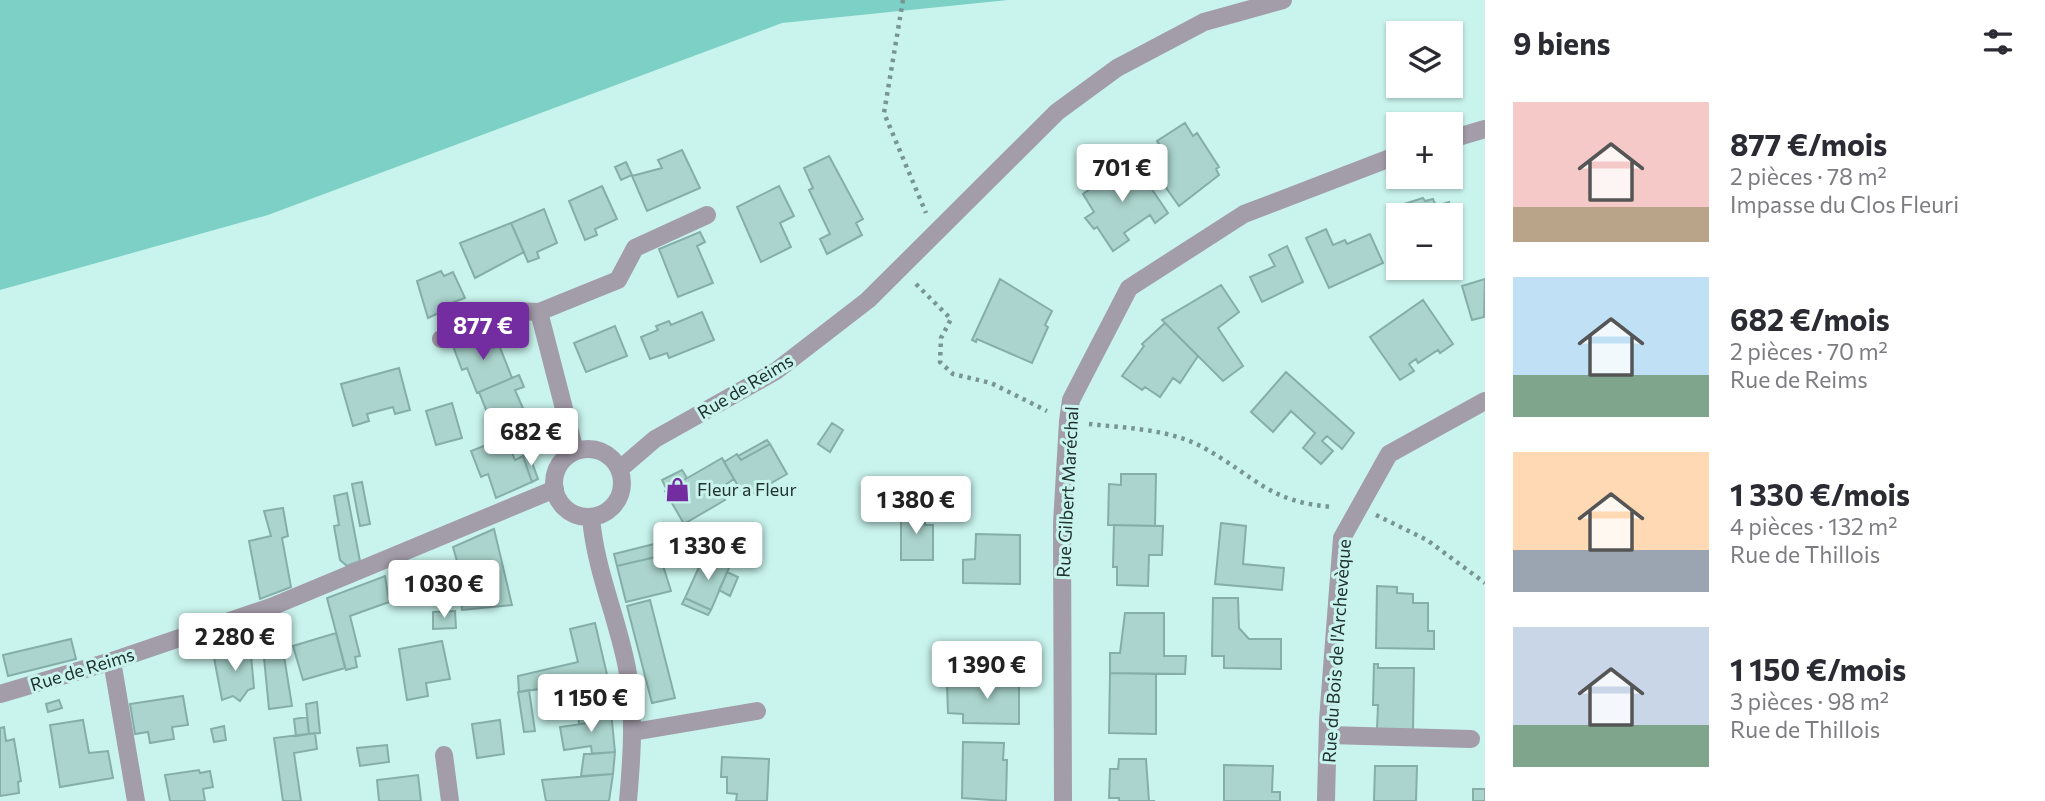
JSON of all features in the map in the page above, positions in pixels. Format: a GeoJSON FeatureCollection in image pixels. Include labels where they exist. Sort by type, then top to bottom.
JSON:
{"type":"FeatureCollection","features":[{"type":"Feature","properties":{"kind":"street","name":"Rue de Reims"},"geometry":{"type":"LineString","coordinates":[[620,469],[655,439],[776,371],[868,300],[1057,112],[1117,68],[1204,22],[1283,0]]}},
{"type":"Feature","properties":{"kind":"street"},"geometry":{"type":"LineString","coordinates":[[1463,135],[1485,129]]}},
{"type":"Feature","properties":{"kind":"street","name":"Rue Gilbert Maréchal"},"geometry":{"type":"LineString","coordinates":[[1063,801],[1062,524],[1071,400],[1129,288],[1244,215],[1386,160]]}},
{"type":"Feature","properties":{"kind":"street"},"geometry":{"type":"LineString","coordinates":[[441,339],[514,311],[539,313],[618,280],[635,248],[708,215]]}},
{"type":"Feature","properties":{"kind":"street"},"geometry":{"type":"LineString","coordinates":[[539,313],[575,451]]}},
{"type":"Feature","properties":{"kind":"street","name":"Rue du Bois de l'Archevèque"},"geometry":{"type":"LineString","coordinates":[[1326,801],[1342,538],[1389,454],[1485,401]]}},
{"type":"Feature","properties":{"kind":"street"},"geometry":{"type":"LineString","coordinates":[[596,449],[614,460],[620,469],[622,491],[617,500],[601,514],[591,517],[568,510],[555,489],[556,471],[575,451],[596,449]]}},
{"type":"Feature","properties":{"kind":"street","name":"Rue de Reims"},"geometry":{"type":"LineString","coordinates":[[0,694],[112,661],[271,607],[555,489]]}},
{"type":"Feature","properties":{"kind":"street"},"geometry":{"type":"LineString","coordinates":[[591,517],[595,554],[626,666],[633,732],[628,801]]}},
{"type":"Feature","properties":{"kind":"street"},"geometry":{"type":"LineString","coordinates":[[112,661],[136,801]]}},
{"type":"Feature","properties":{"kind":"street"},"geometry":{"type":"LineString","coordinates":[[633,732],[757,711]]}},
{"type":"Feature","properties":{"kind":"street"},"geometry":{"type":"LineString","coordinates":[[1328,734],[1471,740]]}},
{"type":"Feature","properties":{"kind":"street"},"geometry":{"type":"LineString","coordinates":[[444,755],[450,801]]}},
{"type":"Feature","properties":{"kind":"path"},"geometry":{"type":"LineString","coordinates":[[903,0],[884,113],[935,233]]}},
{"type":"Feature","properties":{"kind":"path"},"geometry":{"type":"LineString","coordinates":[[926,293],[951,319],[941,338],[940,362],[953,374],[991,383],[1068,421],[1150,431],[1203,447],[1264,489],[1293,500],[1358,508],[1427,540],[1485,583]]}},
{"type":"Feature","properties":{"kind":"shaded area"},"geometry":{"type":"Polygon","coordinates":[[[0,0],[1008,0],[782,23],[268,215],[0,290],[0,0]]]}},
{"type":"Feature","properties":{"kind":"building"},"geometry":{"type":"Polygon","coordinates":[[[1185,123],[1193,136],[1197,133],[1219,167],[1216,169],[1219,175],[1179,206],[1150,165],[1166,154],[1157,141],[1185,123]]]}},
{"type":"Feature","properties":{"kind":"building"},"geometry":{"type":"Polygon","coordinates":[[[682,150],[700,188],[647,211],[632,176],[662,168],[658,160],[682,150]]]}},
{"type":"Feature","properties":{"kind":"building"},"geometry":{"type":"Polygon","coordinates":[[[829,156],[863,219],[856,223],[862,235],[827,254],[820,239],[830,234],[809,190],[813,188],[804,168],[829,156]]]}},
{"type":"Feature","properties":{"kind":"building"},"geometry":{"type":"Polygon","coordinates":[[[1132,160],[1168,213],[1155,223],[1150,215],[1124,233],[1129,240],[1113,251],[1097,227],[1094,229],[1085,218],[1094,212],[1083,194],[1132,160]]]}},
{"type":"Feature","properties":{"kind":"building"},"geometry":{"type":"Polygon","coordinates":[[[626,162],[632,175],[621,180],[615,167],[626,162]]]}},
{"type":"Feature","properties":{"kind":"building"},"geometry":{"type":"Polygon","coordinates":[[[602,186],[617,219],[595,229],[597,235],[585,240],[569,201],[602,186]]]}},
{"type":"Feature","properties":{"kind":"building"},"geometry":{"type":"Polygon","coordinates":[[[779,186],[794,216],[780,223],[791,247],[761,262],[737,207],[779,186]]]}},
{"type":"Feature","properties":{"kind":"building"},"geometry":{"type":"Polygon","coordinates":[[[1423,198],[1425,201],[1433,199],[1435,203],[1407,203],[1423,198]]]}},
{"type":"Feature","properties":{"kind":"building"},"geometry":{"type":"Polygon","coordinates":[[[544,209],[557,243],[537,252],[539,258],[528,262],[511,223],[544,209]]]}},
{"type":"Feature","properties":{"kind":"building"},"geometry":{"type":"Polygon","coordinates":[[[511,223],[524,252],[475,278],[460,243],[511,223]]]}},
{"type":"Feature","properties":{"kind":"building"},"geometry":{"type":"Polygon","coordinates":[[[1326,229],[1333,245],[1345,240],[1347,244],[1370,234],[1383,263],[1329,288],[1306,238],[1326,229]]]}},
{"type":"Feature","properties":{"kind":"building"},"geometry":{"type":"Polygon","coordinates":[[[700,232],[705,242],[697,246],[713,283],[678,297],[659,249],[700,232]]]}},
{"type":"Feature","properties":{"kind":"building"},"geometry":{"type":"Polygon","coordinates":[[[1287,246],[1303,282],[1262,302],[1250,277],[1275,266],[1269,255],[1287,246]]]}},
{"type":"Feature","properties":{"kind":"building"},"geometry":{"type":"Polygon","coordinates":[[[441,271],[444,276],[453,272],[465,298],[443,306],[445,310],[428,318],[417,281],[441,271]]]}},
{"type":"Feature","properties":{"kind":"building"},"geometry":{"type":"Polygon","coordinates":[[[1000,279],[1052,311],[1032,363],[977,339],[976,342],[972,340],[1000,279]]]}},
{"type":"Feature","properties":{"kind":"building"},"geometry":{"type":"Polygon","coordinates":[[[1485,279],[1484,317],[1472,320],[1462,286],[1485,279]]]}},
{"type":"Feature","properties":{"kind":"building"},"geometry":{"type":"Polygon","coordinates":[[[1221,285],[1239,312],[1218,328],[1243,366],[1223,381],[1162,320],[1221,285]]]}},
{"type":"Feature","properties":{"kind":"building"},"geometry":{"type":"Polygon","coordinates":[[[1423,300],[1453,344],[1418,363],[1416,359],[1409,364],[1414,371],[1400,380],[1370,337],[1423,300]]]}},
{"type":"Feature","properties":{"kind":"building"},"geometry":{"type":"Polygon","coordinates":[[[702,312],[714,340],[669,358],[667,353],[650,359],[641,337],[658,330],[656,326],[669,321],[671,325],[702,312]]]}},
{"type":"Feature","properties":{"kind":"building"},"geometry":{"type":"Polygon","coordinates":[[[1165,323],[1198,356],[1180,383],[1173,378],[1160,397],[1145,387],[1142,390],[1122,376],[1144,346],[1142,344],[1165,323]]]}},
{"type":"Feature","properties":{"kind":"building"},"geometry":{"type":"Polygon","coordinates":[[[615,326],[627,356],[586,372],[574,343],[615,326]]]}},
{"type":"Feature","properties":{"kind":"building"},"geometry":{"type":"Polygon","coordinates":[[[487,332],[493,348],[499,345],[512,378],[477,393],[467,368],[462,370],[453,346],[487,332]]]}},
{"type":"Feature","properties":{"kind":"building"},"geometry":{"type":"Polygon","coordinates":[[[399,368],[410,410],[395,414],[393,407],[367,414],[369,421],[353,426],[341,384],[399,368]]]}},
{"type":"Feature","properties":{"kind":"building"},"geometry":{"type":"Polygon","coordinates":[[[1286,372],[1354,433],[1342,449],[1327,436],[1322,441],[1333,451],[1321,464],[1303,448],[1315,433],[1291,411],[1273,432],[1251,412],[1286,372]]]}},
{"type":"Feature","properties":{"kind":"building"},"geometry":{"type":"Polygon","coordinates":[[[519,375],[524,387],[515,390],[525,413],[492,425],[479,392],[519,375]]]}},
{"type":"Feature","properties":{"kind":"building"},"geometry":{"type":"Polygon","coordinates":[[[452,403],[462,438],[436,445],[426,411],[452,403]]]}},
{"type":"Feature","properties":{"kind":"building"},"geometry":{"type":"Polygon","coordinates":[[[832,423],[843,430],[830,452],[818,444],[832,423]]]}},
{"type":"Feature","properties":{"kind":"building"},"geometry":{"type":"Polygon","coordinates":[[[506,437],[515,460],[523,456],[532,482],[496,498],[488,474],[481,477],[471,451],[506,437]]]}},
{"type":"Feature","properties":{"kind":"building"},"geometry":{"type":"Polygon","coordinates":[[[767,440],[770,444],[741,460],[738,456],[767,440]]]}},
{"type":"Feature","properties":{"kind":"building"},"geometry":{"type":"Polygon","coordinates":[[[770,444],[787,474],[745,498],[724,462],[737,454],[741,460],[770,444]]]}},
{"type":"Feature","properties":{"kind":"building"},"geometry":{"type":"Polygon","coordinates":[[[529,454],[538,479],[532,482],[523,456],[529,454]]]}},
{"type":"Feature","properties":{"kind":"building"},"geometry":{"type":"Polygon","coordinates":[[[722,458],[734,479],[719,489],[725,500],[684,524],[665,491],[722,458]]]}},
{"type":"Feature","properties":{"kind":"building"},"geometry":{"type":"Polygon","coordinates":[[[682,470],[687,478],[667,490],[662,480],[682,470]]]}},
{"type":"Feature","properties":{"kind":"building"},"geometry":{"type":"Polygon","coordinates":[[[1121,474],[1156,474],[1155,526],[1108,525],[1109,484],[1121,485],[1121,474]]]}},
{"type":"Feature","properties":{"kind":"building"},"geometry":{"type":"Polygon","coordinates":[[[362,482],[370,524],[360,526],[352,484],[362,482]]]}},
{"type":"Feature","properties":{"kind":"building"},"geometry":{"type":"Polygon","coordinates":[[[347,493],[360,561],[347,566],[340,560],[334,526],[339,525],[334,496],[347,493]]]}},
{"type":"Feature","properties":{"kind":"building"},"geometry":{"type":"Polygon","coordinates":[[[283,508],[288,536],[282,538],[291,587],[260,599],[249,541],[271,536],[264,511],[283,508]]]}},
{"type":"Feature","properties":{"kind":"building"},"geometry":{"type":"Polygon","coordinates":[[[901,508],[925,509],[925,525],[933,525],[933,560],[901,560],[901,508]]]}},
{"type":"Feature","properties":{"kind":"building"},"geometry":{"type":"Polygon","coordinates":[[[1221,523],[1246,526],[1243,564],[1284,568],[1282,590],[1215,584],[1221,523]]]}},
{"type":"Feature","properties":{"kind":"building"},"geometry":{"type":"Polygon","coordinates":[[[1114,525],[1163,526],[1162,555],[1149,555],[1148,586],[1117,585],[1117,567],[1113,567],[1114,525]]]}},
{"type":"Feature","properties":{"kind":"building"},"geometry":{"type":"Polygon","coordinates":[[[494,529],[512,605],[462,610],[461,598],[445,602],[436,567],[457,561],[453,547],[494,529]]]}},
{"type":"Feature","properties":{"kind":"building"},"geometry":{"type":"Polygon","coordinates":[[[976,534],[1020,535],[1020,584],[963,583],[963,560],[975,559],[976,534]]]}},
{"type":"Feature","properties":{"kind":"building"},"geometry":{"type":"Polygon","coordinates":[[[741,537],[730,560],[719,555],[726,540],[741,537]]]}},
{"type":"Feature","properties":{"kind":"building"},"geometry":{"type":"Polygon","coordinates":[[[658,543],[660,556],[617,566],[614,554],[658,543]]]}},
{"type":"Feature","properties":{"kind":"building"},"geometry":{"type":"Polygon","coordinates":[[[660,556],[671,591],[626,602],[617,566],[660,556]]]}},
{"type":"Feature","properties":{"kind":"building"},"geometry":{"type":"Polygon","coordinates":[[[722,557],[732,561],[711,610],[685,598],[703,558],[718,564],[722,557]]]}},
{"type":"Feature","properties":{"kind":"building"},"geometry":{"type":"Polygon","coordinates":[[[727,572],[738,577],[730,596],[719,590],[727,572]]]}},
{"type":"Feature","properties":{"kind":"building"},"geometry":{"type":"Polygon","coordinates":[[[385,576],[389,602],[350,616],[360,656],[355,657],[357,667],[346,670],[327,598],[385,576]]]}},
{"type":"Feature","properties":{"kind":"building"},"geometry":{"type":"Polygon","coordinates":[[[1377,586],[1397,587],[1397,593],[1413,594],[1413,603],[1428,603],[1428,631],[1434,631],[1434,649],[1376,648],[1377,586]]]}},
{"type":"Feature","properties":{"kind":"building"},"geometry":{"type":"Polygon","coordinates":[[[685,598],[711,610],[708,615],[682,604],[685,598]]]}},
{"type":"Feature","properties":{"kind":"building"},"geometry":{"type":"Polygon","coordinates":[[[1213,598],[1238,598],[1239,628],[1249,639],[1281,639],[1281,669],[1224,668],[1224,656],[1212,656],[1213,598]]]}},
{"type":"Feature","properties":{"kind":"building"},"geometry":{"type":"Polygon","coordinates":[[[650,600],[675,698],[652,703],[627,606],[650,600]]]}},
{"type":"Feature","properties":{"kind":"building"},"geometry":{"type":"Polygon","coordinates":[[[455,611],[456,628],[433,629],[433,612],[455,611]]]}},
{"type":"Feature","properties":{"kind":"building"},"geometry":{"type":"Polygon","coordinates":[[[1125,613],[1164,613],[1164,656],[1186,656],[1185,674],[1110,673],[1110,653],[1120,653],[1125,613]]]}},
{"type":"Feature","properties":{"kind":"building"},"geometry":{"type":"Polygon","coordinates":[[[595,623],[608,679],[519,692],[518,676],[578,662],[570,629],[595,623]]]}},
{"type":"Feature","properties":{"kind":"building"},"geometry":{"type":"Polygon","coordinates":[[[336,633],[345,668],[303,680],[293,646],[336,633]]]}},
{"type":"Feature","properties":{"kind":"building"},"geometry":{"type":"Polygon","coordinates":[[[71,639],[76,659],[8,676],[3,655],[71,639]]]}},
{"type":"Feature","properties":{"kind":"building"},"geometry":{"type":"Polygon","coordinates":[[[442,641],[450,679],[426,683],[428,696],[407,700],[399,649],[442,641]]]}},
{"type":"Feature","properties":{"kind":"building"},"geometry":{"type":"Polygon","coordinates":[[[250,645],[254,688],[248,690],[240,701],[233,696],[222,700],[214,658],[250,645]]]}},
{"type":"Feature","properties":{"kind":"building"},"geometry":{"type":"Polygon","coordinates":[[[284,656],[292,706],[269,709],[264,658],[284,656]]]}},
{"type":"Feature","properties":{"kind":"building"},"geometry":{"type":"Polygon","coordinates":[[[1374,664],[1378,664],[1378,668],[1414,668],[1413,730],[1377,729],[1378,705],[1373,705],[1374,664]]]}},
{"type":"Feature","properties":{"kind":"building"},"geometry":{"type":"Polygon","coordinates":[[[998,673],[1019,673],[1019,724],[963,723],[963,714],[948,713],[947,685],[997,685],[998,673]]]}},
{"type":"Feature","properties":{"kind":"building"},"geometry":{"type":"Polygon","coordinates":[[[1110,673],[1156,674],[1156,734],[1109,733],[1110,673]]]}},
{"type":"Feature","properties":{"kind":"building"},"geometry":{"type":"Polygon","coordinates":[[[608,679],[611,711],[589,715],[589,723],[579,724],[576,685],[608,679]]]}},
{"type":"Feature","properties":{"kind":"building"},"geometry":{"type":"Polygon","coordinates":[[[529,690],[535,731],[524,732],[518,692],[529,690]]]}},
{"type":"Feature","properties":{"kind":"building"},"geometry":{"type":"Polygon","coordinates":[[[183,696],[188,725],[172,727],[174,739],[150,743],[148,732],[135,734],[130,704],[183,696]]]}},
{"type":"Feature","properties":{"kind":"building"},"geometry":{"type":"Polygon","coordinates":[[[59,700],[62,708],[48,712],[46,704],[59,700]]]}},
{"type":"Feature","properties":{"kind":"building"},"geometry":{"type":"Polygon","coordinates":[[[317,702],[320,733],[309,734],[306,704],[317,702]]]}},
{"type":"Feature","properties":{"kind":"building"},"geometry":{"type":"Polygon","coordinates":[[[611,711],[615,752],[592,754],[591,746],[564,750],[560,727],[589,723],[589,715],[611,711]]]}},
{"type":"Feature","properties":{"kind":"building"},"geometry":{"type":"Polygon","coordinates":[[[307,717],[309,734],[296,736],[294,719],[307,717]]]}},
{"type":"Feature","properties":{"kind":"building"},"geometry":{"type":"Polygon","coordinates":[[[83,720],[89,753],[108,751],[113,778],[60,787],[50,725],[83,720]]]}},
{"type":"Feature","properties":{"kind":"building"},"geometry":{"type":"Polygon","coordinates":[[[500,720],[504,754],[477,758],[472,724],[500,720]]]}},
{"type":"Feature","properties":{"kind":"building"},"geometry":{"type":"Polygon","coordinates":[[[224,726],[226,740],[214,742],[211,729],[224,726]]]}},
{"type":"Feature","properties":{"kind":"building"},"geometry":{"type":"Polygon","coordinates":[[[4,727],[6,741],[14,739],[21,781],[18,782],[19,793],[0,796],[0,728],[4,727]]]}},
{"type":"Feature","properties":{"kind":"building"},"geometry":{"type":"Polygon","coordinates":[[[315,733],[317,749],[294,753],[301,801],[283,801],[274,738],[315,733]]]}},
{"type":"Feature","properties":{"kind":"building"},"geometry":{"type":"Polygon","coordinates":[[[963,742],[1004,743],[1003,760],[1007,760],[1006,801],[962,798],[963,742]]]}},
{"type":"Feature","properties":{"kind":"building"},"geometry":{"type":"Polygon","coordinates":[[[387,745],[389,762],[360,766],[357,748],[387,745]]]}},
{"type":"Feature","properties":{"kind":"building"},"geometry":{"type":"Polygon","coordinates":[[[615,752],[613,774],[581,776],[584,754],[615,752]]]}},
{"type":"Feature","properties":{"kind":"building"},"geometry":{"type":"Polygon","coordinates":[[[722,757],[769,759],[767,801],[736,801],[737,794],[727,793],[727,777],[721,777],[722,757]]]}},
{"type":"Feature","properties":{"kind":"building"},"geometry":{"type":"Polygon","coordinates":[[[1119,759],[1146,759],[1149,801],[1119,801],[1119,798],[1109,798],[1110,769],[1118,769],[1119,759]]]}},
{"type":"Feature","properties":{"kind":"building"},"geometry":{"type":"Polygon","coordinates":[[[1224,765],[1273,766],[1272,792],[1280,792],[1280,801],[1224,801],[1224,765]]]}},
{"type":"Feature","properties":{"kind":"building"},"geometry":{"type":"Polygon","coordinates":[[[1375,766],[1417,766],[1416,801],[1374,801],[1375,766]]]}},
{"type":"Feature","properties":{"kind":"building"},"geometry":{"type":"Polygon","coordinates":[[[199,770],[200,773],[210,771],[213,787],[203,789],[205,801],[170,801],[165,775],[199,770]]]}},
{"type":"Feature","properties":{"kind":"building"},"geometry":{"type":"Polygon","coordinates":[[[613,774],[609,801],[546,801],[542,780],[613,774]]]}},
{"type":"Feature","properties":{"kind":"building"},"geometry":{"type":"Polygon","coordinates":[[[418,775],[421,801],[379,801],[377,780],[418,775]]]}},
{"type":"Feature","properties":{"kind":"building"},"geometry":{"type":"Polygon","coordinates":[[[1473,789],[1485,789],[1485,801],[1473,801],[1473,789]]]}},
{"type":"Feature","properties":{"kind":"place","name":"Fleur a Fleur"},"geometry":{"type":"Point","coordinates":[677,489]}}]}
